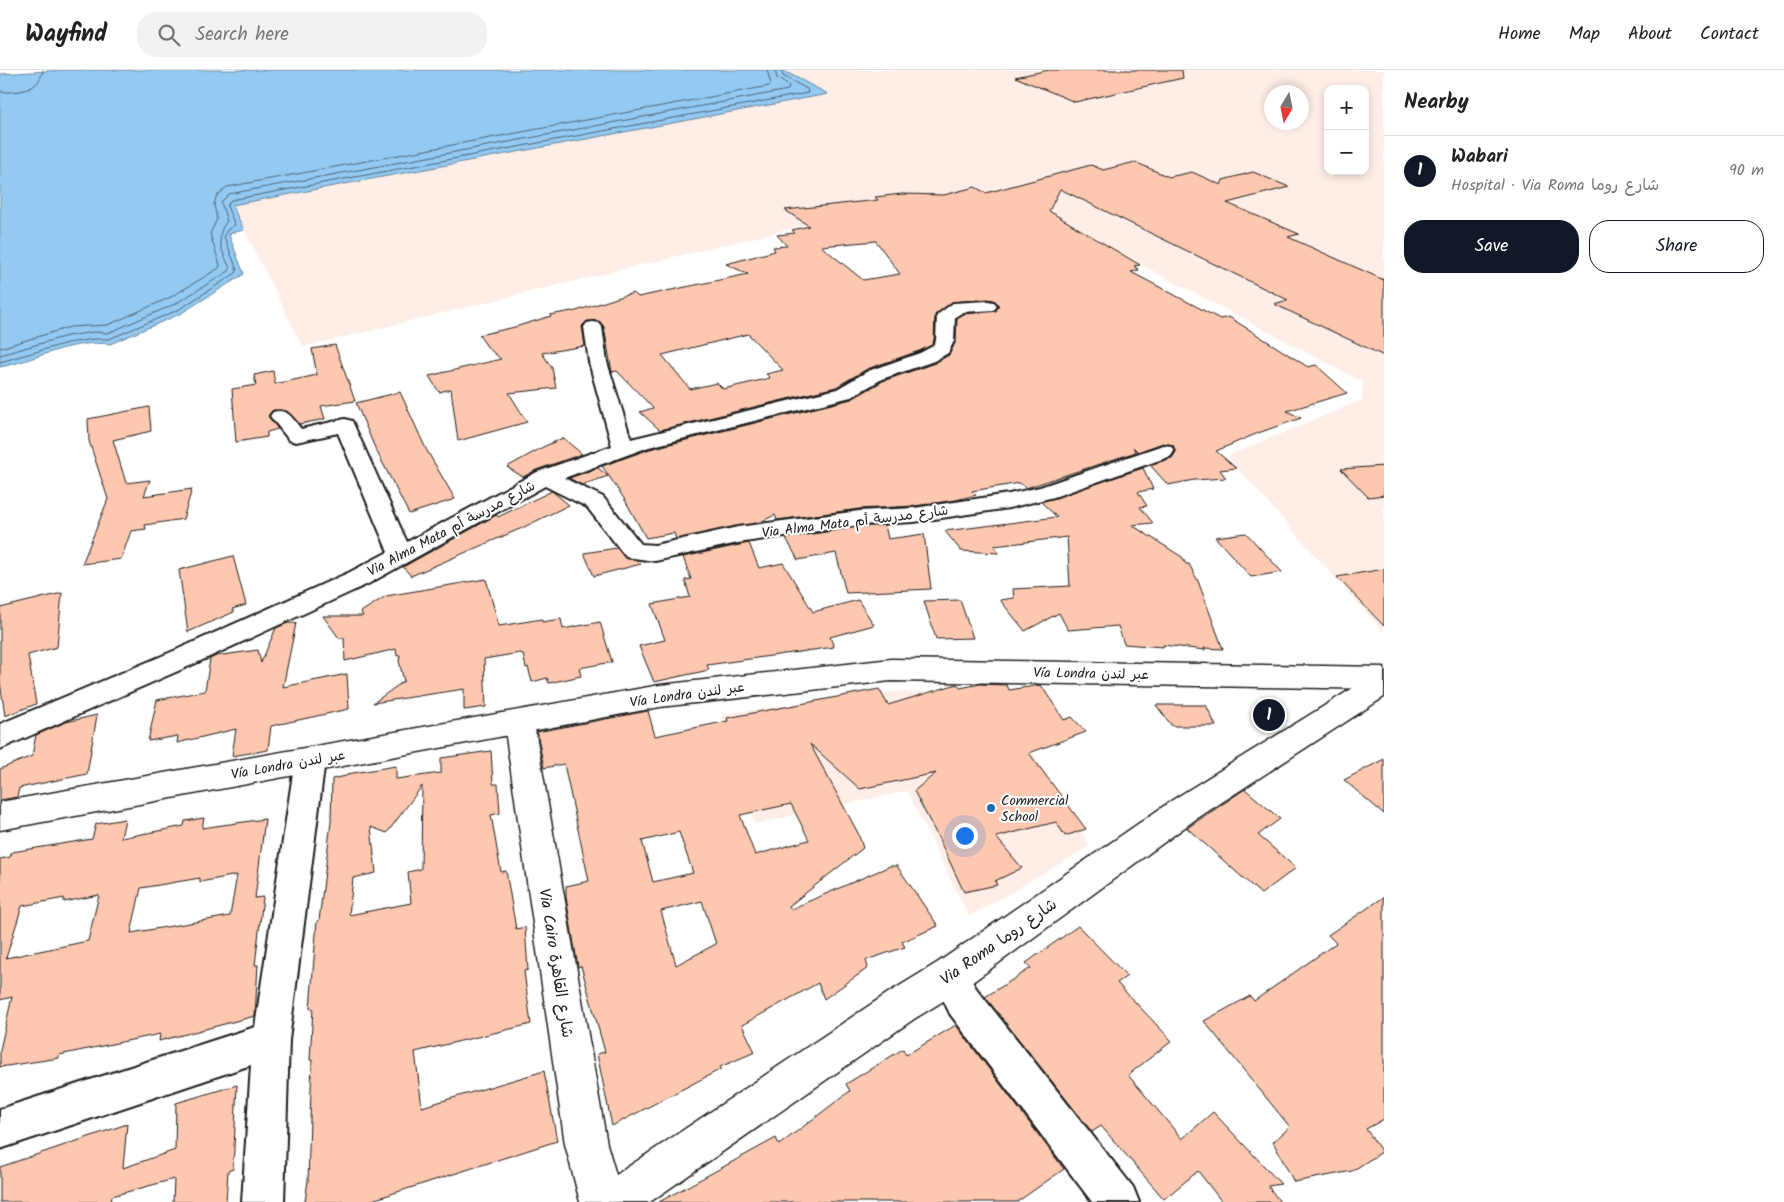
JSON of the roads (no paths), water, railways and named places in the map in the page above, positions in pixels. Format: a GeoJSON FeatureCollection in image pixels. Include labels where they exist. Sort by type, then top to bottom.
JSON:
{"type":"FeatureCollection","features":[{"type":"Feature","properties":{"kind":"main road","name":"Vía Londra عبر لندن"},"geometry":{"type":"LineString","coordinates":[[0,816],[660,696],[891,670],[1384,678]]}},
{"type":"Feature","properties":{"kind":"main road","name":"Via Roma شارع روما"},"geometry":{"type":"LineString","coordinates":[[614,1202],[901,1006],[950,976],[1185,809],[1384,683]]}},
{"type":"Feature","properties":{"kind":"main road","name":"Via Cairo شارع القاهرة"},"geometry":{"type":"LineString","coordinates":[[519,723],[586,1144],[602,1202]]}},
{"type":"Feature","properties":{"kind":"street"},"geometry":{"type":"LineString","coordinates":[[545,477],[623,447],[844,393],[875,375],[927,357],[941,349],[945,341],[946,315],[959,308],[988,306]]}},
{"type":"Feature","properties":{"kind":"street"},"geometry":{"type":"LineString","coordinates":[[593,327],[598,362],[623,447]]}},
{"type":"Feature","properties":{"kind":"street"},"geometry":{"type":"LineString","coordinates":[[280,416],[296,436],[345,424],[401,555]]}},
{"type":"Feature","properties":{"kind":"street","name":"Via Alma Mata شارع مدرسة أم"},"geometry":{"type":"LineString","coordinates":[[0,737],[185,657],[359,578],[545,477],[595,502],[634,551],[655,553],[738,535],[859,518],[914,515],[1009,501],[1046,492],[1163,451]]}},
{"type":"Feature","properties":{"kind":"street"},"geometry":{"type":"LineString","coordinates":[[263,1202],[270,1040],[310,760]]}},
{"type":"Feature","properties":{"kind":"street"},"geometry":{"type":"LineString","coordinates":[[950,976],[963,1001],[1118,1202]]}},
{"type":"Feature","properties":{"kind":"street"},"geometry":{"type":"LineString","coordinates":[[0,1129],[270,1040]]}},
{"type":"Feature","properties":{"kind":"water"},"geometry":{"type":"Polygon","coordinates":[[[64,70],[782,70],[828,94],[232,205],[244,230],[229,235],[244,274],[180,314],[110,344],[82,344],[0,367],[0,74],[64,70]]]}},
{"type":"Feature","properties":{"kind":"place","name":"Wabari"},"geometry":{"type":"Point","coordinates":[1269,715]}},
{"type":"Feature","properties":{"kind":"place","name":"Commercial School"},"geometry":{"type":"Point","coordinates":[991,808]}}]}
